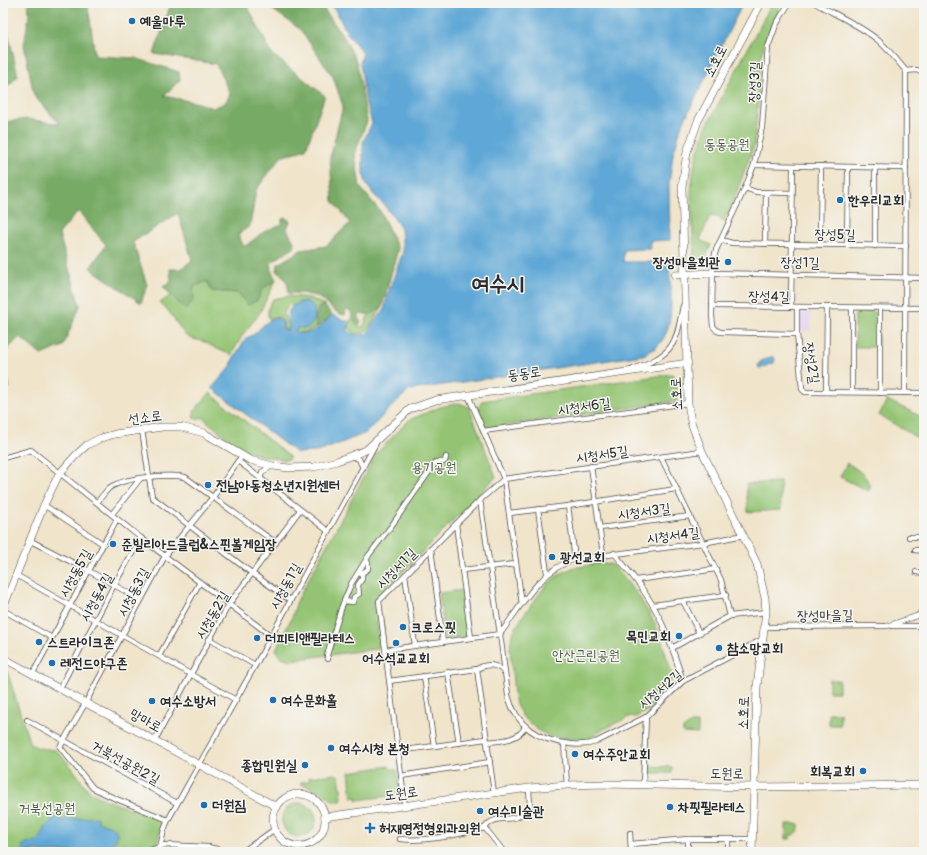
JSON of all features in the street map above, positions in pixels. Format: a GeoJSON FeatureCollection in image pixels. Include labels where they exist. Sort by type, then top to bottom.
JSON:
{"type":"FeatureCollection","features":[{"type":"Feature","properties":{"kind":"street","name":"소호로"},"geometry":{"type":"LineString","coordinates":[[752,852],[757,688],[766,612],[765,598],[757,564],[702,451],[691,422],[688,403],[682,187],[687,152],[698,121],[761,3]]}},
{"type":"Feature","properties":{"kind":"street","name":"장성3길"},"geometry":{"type":"LineString","coordinates":[[712,274],[713,262],[721,240],[754,165],[762,127],[768,47],[776,25],[789,3]]}},
{"type":"Feature","properties":{"kind":"street"},"geometry":{"type":"LineString","coordinates":[[815,3],[873,36],[895,57],[906,71],[905,393]]}},
{"type":"Feature","properties":{"kind":"street"},"geometry":{"type":"LineString","coordinates":[[906,71],[916,70],[924,72]]}},
{"type":"Feature","properties":{"kind":"street"},"geometry":{"type":"LineString","coordinates":[[754,165],[906,168]]}},
{"type":"Feature","properties":{"kind":"street"},"geometry":{"type":"LineString","coordinates":[[793,166],[792,275],[797,334]]}},
{"type":"Feature","properties":{"kind":"street"},"geometry":{"type":"LineString","coordinates":[[820,245],[821,166]]}},
{"type":"Feature","properties":{"kind":"street"},"geometry":{"type":"LineString","coordinates":[[847,245],[848,167]]}},
{"type":"Feature","properties":{"kind":"street"},"geometry":{"type":"LineString","coordinates":[[875,168],[875,246]]}},
{"type":"Feature","properties":{"kind":"street"},"geometry":{"type":"LineString","coordinates":[[745,188],[753,192],[792,193]]}},
{"type":"Feature","properties":{"kind":"street"},"geometry":{"type":"LineString","coordinates":[[765,244],[766,193]]}},
{"type":"Feature","properties":{"kind":"street","name":"장성5길"},"geometry":{"type":"LineString","coordinates":[[721,240],[732,243],[906,246]]}},
{"type":"Feature","properties":{"kind":"street","name":"장성1길"},"geometry":{"type":"LineString","coordinates":[[675,275],[712,274],[924,278]]}},
{"type":"Feature","properties":{"kind":"street","name":"장성2길"},"geometry":{"type":"LineString","coordinates":[[712,274],[713,326],[716,330],[719,332],[797,334],[802,389],[805,392],[924,393]]}},
{"type":"Feature","properties":{"kind":"street"},"geometry":{"type":"LineString","coordinates":[[627,371],[660,356],[671,347],[677,333],[685,295]]}},
{"type":"Feature","properties":{"kind":"street","name":"장성4길"},"geometry":{"type":"LineString","coordinates":[[712,306],[924,308]]}},
{"type":"Feature","properties":{"kind":"street"},"geometry":{"type":"LineString","coordinates":[[826,392],[827,307]]}},
{"type":"Feature","properties":{"kind":"street"},"geometry":{"type":"LineString","coordinates":[[852,308],[852,392]]}},
{"type":"Feature","properties":{"kind":"street"},"geometry":{"type":"LineString","coordinates":[[880,308],[880,393]]}},
{"type":"Feature","properties":{"kind":"street","name":"동동로"},"geometry":{"type":"LineString","coordinates":[[378,439],[401,416],[417,406],[436,400],[688,363]]}},
{"type":"Feature","properties":{"kind":"street"},"geometry":{"type":"LineString","coordinates":[[468,395],[504,479],[522,604]]}},
{"type":"Feature","properties":{"kind":"street","name":"시청서6길"},"geometry":{"type":"LineString","coordinates":[[483,431],[688,403]]}},
{"type":"Feature","properties":{"kind":"street","name":"선소로"},"geometry":{"type":"LineString","coordinates":[[3,609],[29,540],[59,474],[69,461],[87,445],[101,438],[114,434],[172,426],[192,429],[217,440],[240,459],[289,468],[314,467],[351,456],[366,450],[378,439]]}},
{"type":"Feature","properties":{"kind":"street"},"geometry":{"type":"LineString","coordinates":[[142,430],[152,497],[253,574],[290,600]]}},
{"type":"Feature","properties":{"kind":"street","name":"시청동1길"},"geometry":{"type":"LineString","coordinates":[[159,850],[168,820],[236,700],[378,439]]}},
{"type":"Feature","properties":{"kind":"street"},"geometry":{"type":"LineString","coordinates":[[3,458],[31,450],[59,474],[97,502],[141,538],[270,635]]}},
{"type":"Feature","properties":{"kind":"street","name":"시청서5길"},"geometry":{"type":"LineString","coordinates":[[504,479],[702,451]]}},
{"type":"Feature","properties":{"kind":"street"},"geometry":{"type":"LineString","coordinates":[[351,456],[358,459],[362,464],[363,469]]}},
{"type":"Feature","properties":{"kind":"street"},"geometry":{"type":"LineString","coordinates":[[328,659],[327,655],[351,584],[366,560],[436,462],[445,461],[446,457]]}},
{"type":"Feature","properties":{"kind":"street","name":"시청서3길"},"geometry":{"type":"LineString","coordinates":[[661,457],[721,580],[726,595],[730,616]]}},
{"type":"Feature","properties":{"kind":"street"},"geometry":{"type":"LineString","coordinates":[[240,459],[260,480],[328,531]]}},
{"type":"Feature","properties":{"kind":"street","name":"시청동3길"},"geometry":{"type":"LineString","coordinates":[[86,702],[165,556],[213,497],[240,459]]}},
{"type":"Feature","properties":{"kind":"street"},"geometry":{"type":"LineString","coordinates":[[260,480],[260,475],[262,472],[273,466]]}},
{"type":"Feature","properties":{"kind":"street"},"geometry":{"type":"LineString","coordinates":[[591,466],[603,554]]}},
{"type":"Feature","properties":{"kind":"street"},"geometry":{"type":"LineString","coordinates":[[97,502],[109,489],[118,484],[149,477],[169,475],[185,477],[276,543]]}},
{"type":"Feature","properties":{"kind":"street"},"geometry":{"type":"LineString","coordinates":[[112,514],[140,479]]}},
{"type":"Feature","properties":{"kind":"street","name":"시청서1길"},"geometry":{"type":"LineString","coordinates":[[405,806],[379,601],[480,500],[504,479]]}},
{"type":"Feature","properties":{"kind":"street","name":"시청서3길"},"geometry":{"type":"LineString","coordinates":[[596,502],[676,489]]}},
{"type":"Feature","properties":{"kind":"street"},"geometry":{"type":"LineString","coordinates":[[385,650],[500,634],[480,500]]}},
{"type":"Feature","properties":{"kind":"street"},"geometry":{"type":"LineString","coordinates":[[509,513],[596,502]]}},
{"type":"Feature","properties":{"kind":"street"},"geometry":{"type":"LineString","coordinates":[[44,505],[104,544]]}},
{"type":"Feature","properties":{"kind":"street"},"geometry":{"type":"LineString","coordinates":[[568,506],[575,559]]}},
{"type":"Feature","properties":{"kind":"street"},"geometry":{"type":"LineString","coordinates":[[538,509],[547,573]]}},
{"type":"Feature","properties":{"kind":"street","name":"시청동2길"},"geometry":{"type":"LineString","coordinates":[[155,740],[229,604],[300,510]]}},
{"type":"Feature","properties":{"kind":"street","name":"시청서3길"},"geometry":{"type":"LineString","coordinates":[[600,528],[690,516]]}},
{"type":"Feature","properties":{"kind":"street","name":"시청동5길"},"geometry":{"type":"LineString","coordinates":[[33,673],[117,519]]}},
{"type":"Feature","properties":{"kind":"street"},"geometry":{"type":"LineString","coordinates":[[456,524],[471,638]]}},
{"type":"Feature","properties":{"kind":"street","name":"시청서4길"},"geometry":{"type":"LineString","coordinates":[[500,634],[547,573],[575,559],[603,554],[703,543],[744,535]]}},
{"type":"Feature","properties":{"kind":"street"},"geometry":{"type":"LineString","coordinates":[[909,537],[924,537]]}},
{"type":"Feature","properties":{"kind":"street","name":"시청동4길"},"geometry":{"type":"LineString","coordinates":[[60,688],[141,538]]}},
{"type":"Feature","properties":{"kind":"street"},"geometry":{"type":"LineString","coordinates":[[29,540],[141,600]]}},
{"type":"Feature","properties":{"kind":"street"},"geometry":{"type":"LineString","coordinates":[[431,549],[443,642]]}},
{"type":"Feature","properties":{"kind":"street"},"geometry":{"type":"LineString","coordinates":[[915,550],[924,551]]}},
{"type":"Feature","properties":{"kind":"street"},"geometry":{"type":"LineString","coordinates":[[614,553],[636,580],[653,605],[665,628],[683,681]]}},
{"type":"Feature","properties":{"kind":"street"},"geometry":{"type":"LineString","coordinates":[[344,601],[353,602],[354,597],[359,594],[358,586],[362,579],[362,573],[368,569],[368,563],[366,560]]}},
{"type":"Feature","properties":{"kind":"street"},"geometry":{"type":"LineString","coordinates":[[462,570],[516,564]]}},
{"type":"Feature","properties":{"kind":"street"},"geometry":{"type":"LineString","coordinates":[[636,580],[716,569]]}},
{"type":"Feature","properties":{"kind":"street"},"geometry":{"type":"LineString","coordinates":[[916,572],[924,573]]}},
{"type":"Feature","properties":{"kind":"street"},"geometry":{"type":"LineString","coordinates":[[16,575],[96,619],[236,700]]}},
{"type":"Feature","properties":{"kind":"street"},"geometry":{"type":"LineString","coordinates":[[405,575],[415,645]]}},
{"type":"Feature","properties":{"kind":"street"},"geometry":{"type":"LineString","coordinates":[[159,656],[200,582]]}},
{"type":"Feature","properties":{"kind":"street"},"geometry":{"type":"LineString","coordinates":[[653,605],[726,595]]}},
{"type":"Feature","properties":{"kind":"street"},"geometry":{"type":"LineString","coordinates":[[683,601],[699,633]]}},
{"type":"Feature","properties":{"kind":"street"},"geometry":{"type":"LineString","coordinates":[[3,609],[52,638]]}},
{"type":"Feature","properties":{"kind":"street","name":"장성마을길"},"geometry":{"type":"LineString","coordinates":[[887,626],[917,616],[924,611]]}},
{"type":"Feature","properties":{"kind":"street"},"geometry":{"type":"LineString","coordinates":[[672,648],[730,616],[766,612]]}},
{"type":"Feature","properties":{"kind":"street","name":"장성마을길"},"geometry":{"type":"LineString","coordinates":[[764,627],[924,626]]}},
{"type":"Feature","properties":{"kind":"street","name":"시청서2길"},"geometry":{"type":"LineString","coordinates":[[500,634],[504,672],[510,704],[525,726],[531,732],[542,738],[564,743],[592,744],[646,717],[683,681],[763,639]]}},
{"type":"Feature","properties":{"kind":"street"},"geometry":{"type":"LineString","coordinates":[[209,640],[255,665]]}},
{"type":"Feature","properties":{"kind":"street","name":"망마로"},"geometry":{"type":"LineString","coordinates":[[3,658],[277,807]]}},
{"type":"Feature","properties":{"kind":"street"},"geometry":{"type":"LineString","coordinates":[[389,681],[477,669],[483,666],[495,666],[504,672]]}},
{"type":"Feature","properties":{"kind":"street"},"geometry":{"type":"LineString","coordinates":[[477,669],[494,793]]}},
{"type":"Feature","properties":{"kind":"street"},"geometry":{"type":"LineString","coordinates":[[448,672],[459,743]]}},
{"type":"Feature","properties":{"kind":"street"},"geometry":{"type":"LineString","coordinates":[[424,676],[434,746]]}},
{"type":"Feature","properties":{"kind":"street"},"geometry":{"type":"LineString","coordinates":[[64,740],[86,702]]}},
{"type":"Feature","properties":{"kind":"street"},"geometry":{"type":"LineString","coordinates":[[643,785],[646,717]]}},
{"type":"Feature","properties":{"kind":"street","name":"거북선공원2길"},"geometry":{"type":"LineString","coordinates":[[27,720],[177,804]]}},
{"type":"Feature","properties":{"kind":"street"},"geometry":{"type":"LineString","coordinates":[[398,751],[459,743],[501,740],[523,731],[525,726]]}},
{"type":"Feature","properties":{"kind":"street","name":"거북선공원2길"},"geometry":{"type":"LineString","coordinates":[[64,740],[60,747],[93,788],[168,820]]}},
{"type":"Feature","properties":{"kind":"street"},"geometry":{"type":"LineString","coordinates":[[564,743],[567,785]]}},
{"type":"Feature","properties":{"kind":"street"},"geometry":{"type":"LineString","coordinates":[[401,776],[490,762]]}},
{"type":"Feature","properties":{"kind":"street","name":"도원로"},"geometry":{"type":"LineString","coordinates":[[325,817],[529,788],[567,785],[754,786],[924,784]]}},
{"type":"Feature","properties":{"kind":"street"},"geometry":{"type":"LineString","coordinates":[[400,839],[430,840],[486,828],[490,822],[502,818],[516,817],[529,808],[529,788]]}},
{"type":"Feature","properties":{"kind":"street"},"geometry":{"type":"LineString","coordinates":[[298,794],[316,800],[325,817],[324,829],[321,834],[306,848],[294,849],[282,840],[275,829],[274,817],[277,807],[289,796],[298,794]]}},
{"type":"Feature","properties":{"kind":"street"},"geometry":{"type":"LineString","coordinates":[[486,828],[504,852]]}},
{"type":"Feature","properties":{"kind":"street"},"geometry":{"type":"LineString","coordinates":[[242,852],[275,829]]}},
{"type":"Feature","properties":{"kind":"street"},"geometry":{"type":"LineString","coordinates":[[630,833],[631,852]]}},
{"type":"Feature","properties":{"kind":"street"},"geometry":{"type":"LineString","coordinates":[[631,844],[688,839],[753,838]]}},
{"type":"Feature","properties":{"kind":"street"},"geometry":{"type":"LineString","coordinates":[[688,839],[688,852]]}},
{"type":"Feature","properties":{"kind":"street"},"geometry":{"type":"LineString","coordinates":[[728,839],[728,852]]}},
{"type":"Feature","properties":{"kind":"street"},"geometry":{"type":"LineString","coordinates":[[145,852],[159,850],[165,845],[208,847],[229,852]]}},
{"type":"Feature","properties":{"kind":"shaded area"},"geometry":{"type":"Polygon","coordinates":[[[802,311],[811,311],[811,331],[800,331],[800,313],[802,311]]]}},
{"type":"Feature","properties":{"kind":"green space"},"geometry":{"type":"Polygon","coordinates":[[[28,3],[87,3],[95,56],[135,58],[179,72],[180,80],[164,96],[199,103],[213,108],[225,103],[230,94],[216,64],[154,54],[171,3],[246,3],[272,54],[325,96],[306,149],[281,157],[256,190],[250,226],[238,234],[244,247],[265,231],[282,224],[282,219],[286,218],[290,221],[287,229],[295,244],[294,248],[271,262],[272,272],[276,280],[262,289],[258,300],[248,305],[238,293],[212,291],[207,281],[193,287],[194,299],[186,310],[163,287],[171,281],[170,269],[181,269],[192,260],[178,213],[133,242],[147,285],[141,303],[90,268],[106,245],[78,211],[59,234],[80,306],[63,346],[41,355],[20,337],[3,354],[3,122],[27,119],[60,124],[34,96],[24,45],[29,14],[28,3]]]}},
{"type":"Feature","properties":{"kind":"green space"},"geometry":{"type":"Polygon","coordinates":[[[271,3],[318,3],[324,9],[345,39],[357,63],[367,121],[355,153],[360,187],[380,211],[398,249],[382,307],[371,314],[361,314],[358,317],[361,322],[358,326],[352,317],[351,311],[346,310],[345,315],[341,314],[317,297],[305,294],[288,293],[286,280],[277,271],[278,264],[301,250],[326,246],[350,223],[333,201],[330,158],[343,106],[333,77],[300,29],[273,10],[271,3]]]}},
{"type":"Feature","properties":{"kind":"green space","name":"동동공원"},"geometry":{"type":"Polygon","coordinates":[[[772,3],[782,3],[764,43],[760,67],[754,146],[731,207],[724,221],[713,215],[709,218],[700,240],[711,245],[706,257],[712,258],[707,265],[699,266],[694,259],[691,191],[697,154],[705,129],[772,3]]]}},
{"type":"Feature","properties":{"kind":"green space"},"geometry":{"type":"Polygon","coordinates":[[[7,28],[18,76],[3,91],[3,30],[7,28]]]}},
{"type":"Feature","properties":{"kind":"green space"},"geometry":{"type":"Polygon","coordinates":[[[276,280],[259,314],[244,333],[231,355],[205,342],[185,335],[167,309],[160,303],[171,295],[186,310],[193,287],[207,281],[212,291],[238,293],[258,300],[262,289],[276,280]]]}},
{"type":"Feature","properties":{"kind":"green space"},"geometry":{"type":"Polygon","coordinates":[[[289,296],[310,298],[324,305],[319,307],[315,317],[316,326],[319,326],[307,332],[296,333],[306,301],[299,302],[292,307],[289,304],[284,313],[289,330],[284,329],[283,321],[279,317],[269,319],[268,308],[273,299],[289,296]]]}},
{"type":"Feature","properties":{"kind":"green space"},"geometry":{"type":"Polygon","coordinates":[[[324,305],[332,315],[319,326],[316,326],[315,317],[318,309],[324,305]]]}},
{"type":"Feature","properties":{"kind":"green space"},"geometry":{"type":"Polygon","coordinates":[[[382,307],[364,333],[355,334],[349,328],[350,320],[355,319],[358,326],[363,327],[369,314],[382,307]]]}},
{"type":"Feature","properties":{"kind":"green space"},"geometry":{"type":"Polygon","coordinates":[[[858,311],[874,312],[878,317],[878,347],[855,347],[855,314],[858,311]]]}},
{"type":"Feature","properties":{"kind":"green space"},"geometry":{"type":"Polygon","coordinates":[[[3,363],[10,387],[3,391],[3,363]]]}},
{"type":"Feature","properties":{"kind":"green space"},"geometry":{"type":"Polygon","coordinates":[[[671,374],[677,378],[677,401],[488,428],[484,427],[479,410],[482,401],[671,374]]]}},
{"type":"Feature","properties":{"kind":"green space"},"geometry":{"type":"Polygon","coordinates":[[[210,393],[289,456],[289,459],[286,460],[256,455],[245,451],[239,448],[202,417],[200,419],[193,417],[195,410],[210,393]]]}},
{"type":"Feature","properties":{"kind":"green space"},"geometry":{"type":"Polygon","coordinates":[[[887,400],[924,418],[924,442],[879,415],[887,400]]]}},
{"type":"Feature","properties":{"kind":"green space","name":"용기공원"},"geometry":{"type":"Polygon","coordinates":[[[459,403],[469,407],[496,477],[374,601],[380,644],[379,647],[376,649],[290,660],[279,656],[276,649],[292,617],[297,601],[376,454],[409,420],[440,407],[459,403]]]}},
{"type":"Feature","properties":{"kind":"green space"},"geometry":{"type":"Polygon","coordinates":[[[847,463],[865,476],[871,488],[868,491],[840,477],[847,463]]]}},
{"type":"Feature","properties":{"kind":"green space"},"geometry":{"type":"Polygon","coordinates":[[[780,482],[781,510],[748,512],[746,484],[780,482]]]}},
{"type":"Feature","properties":{"kind":"green space","name":"안산근린공원"},"geometry":{"type":"Polygon","coordinates":[[[601,563],[613,565],[638,595],[658,630],[672,673],[672,680],[648,710],[636,717],[629,717],[610,726],[597,733],[589,740],[549,736],[539,731],[523,717],[516,705],[510,648],[512,634],[525,613],[547,584],[558,575],[572,568],[601,563]]]}},
{"type":"Feature","properties":{"kind":"green space"},"geometry":{"type":"Polygon","coordinates":[[[463,590],[468,634],[467,636],[447,639],[445,638],[439,593],[463,590]]]}},
{"type":"Feature","properties":{"kind":"green space","name":"거북선공원"},"geometry":{"type":"Polygon","coordinates":[[[3,668],[7,671],[30,744],[39,748],[56,750],[70,765],[89,791],[106,800],[164,821],[157,844],[129,852],[3,852],[3,668]]]}},
{"type":"Feature","properties":{"kind":"green space"},"geometry":{"type":"Polygon","coordinates":[[[829,680],[839,680],[839,692],[829,692],[829,680]]]}},
{"type":"Feature","properties":{"kind":"green space"},"geometry":{"type":"Polygon","coordinates":[[[829,713],[840,713],[840,725],[829,725],[829,713]]]}},
{"type":"Feature","properties":{"kind":"green space"},"geometry":{"type":"Polygon","coordinates":[[[691,723],[698,723],[698,734],[683,733],[683,729],[691,723]]]}},
{"type":"Feature","properties":{"kind":"green space"},"geometry":{"type":"Polygon","coordinates":[[[389,766],[391,769],[397,770],[400,793],[398,795],[357,800],[357,797],[352,797],[349,772],[389,766]]]}},
{"type":"Feature","properties":{"kind":"green space"},"geometry":{"type":"Polygon","coordinates":[[[649,766],[672,767],[672,773],[649,773],[649,766]]]}},
{"type":"Feature","properties":{"kind":"green space"},"geometry":{"type":"Polygon","coordinates":[[[335,774],[339,776],[342,797],[341,801],[333,801],[319,790],[301,784],[301,782],[309,781],[309,777],[335,774]]]}},
{"type":"Feature","properties":{"kind":"green space"},"geometry":{"type":"Polygon","coordinates":[[[296,803],[302,803],[306,804],[313,810],[316,820],[315,827],[309,834],[302,837],[296,837],[292,836],[285,830],[282,823],[282,817],[283,813],[289,806],[296,803]]]}},
{"type":"Feature","properties":{"kind":"green space"},"geometry":{"type":"Polygon","coordinates":[[[786,824],[799,824],[799,830],[793,835],[790,835],[790,839],[786,839],[786,824]]]}},
{"type":"Feature","properties":{"kind":"water"},"geometry":{"type":"Polygon","coordinates":[[[327,3],[743,3],[681,127],[673,155],[669,184],[670,240],[650,241],[650,249],[624,250],[623,262],[669,262],[671,296],[670,321],[667,332],[662,341],[654,349],[643,355],[410,390],[396,402],[366,433],[317,452],[297,453],[212,388],[231,366],[233,359],[246,338],[255,333],[264,324],[272,319],[278,318],[282,321],[283,329],[287,331],[289,330],[288,313],[292,307],[298,303],[305,302],[313,306],[315,316],[311,325],[305,328],[297,328],[295,331],[297,333],[309,333],[317,329],[332,315],[349,322],[348,330],[352,333],[359,335],[367,334],[374,322],[384,310],[388,293],[403,252],[401,229],[394,218],[366,184],[363,171],[363,142],[372,123],[366,103],[360,63],[363,53],[347,33],[336,11],[327,3]]]}},
{"type":"Feature","properties":{"kind":"water"},"geometry":{"type":"Polygon","coordinates":[[[770,357],[774,357],[774,363],[759,368],[758,365],[760,362],[770,357]]]}},
{"type":"Feature","properties":{"kind":"water"},"geometry":{"type":"Polygon","coordinates":[[[57,817],[60,818],[61,821],[66,819],[97,817],[98,822],[106,824],[115,830],[117,838],[104,852],[41,852],[37,850],[26,852],[22,846],[27,843],[38,841],[48,824],[57,817]]]}},
{"type":"Feature","properties":{"kind":"place","name":"예울마루"},"geometry":{"type":"Point","coordinates":[132,21]}},
{"type":"Feature","properties":{"kind":"place","name":"한우리교회"},"geometry":{"type":"Point","coordinates":[840,200]}},
{"type":"Feature","properties":{"kind":"place","name":"장성마을회관"},"geometry":{"type":"Point","coordinates":[728,262]}},
{"type":"Feature","properties":{"kind":"place","name":"전남아동청소년지원센터"},"geometry":{"type":"Point","coordinates":[208,485]}},
{"type":"Feature","properties":{"kind":"place","name":"준빌리아드클럽&스핀볼게임장"},"geometry":{"type":"Point","coordinates":[113,544]}},
{"type":"Feature","properties":{"kind":"place","name":"광선교회"},"geometry":{"type":"Point","coordinates":[552,557]}},
{"type":"Feature","properties":{"kind":"place","name":"크로스핏"},"geometry":{"type":"Point","coordinates":[403,627]}},
{"type":"Feature","properties":{"kind":"place","name":"목민교회"},"geometry":{"type":"Point","coordinates":[679,636]}},
{"type":"Feature","properties":{"kind":"place","name":"더피티앤필라테스"},"geometry":{"type":"Point","coordinates":[257,638]}},
{"type":"Feature","properties":{"kind":"place","name":"스트라이크존"},"geometry":{"type":"Point","coordinates":[39,642]}},
{"type":"Feature","properties":{"kind":"place","name":"어수석교교회"},"geometry":{"type":"Point","coordinates":[396,643]}},
{"type":"Feature","properties":{"kind":"place","name":"참소망교회"},"geometry":{"type":"Point","coordinates":[719,648]}},
{"type":"Feature","properties":{"kind":"place","name":"레전드야구존"},"geometry":{"type":"Point","coordinates":[52,663]}},
{"type":"Feature","properties":{"kind":"place","name":"여수문화홀"},"geometry":{"type":"Point","coordinates":[273,700]}},
{"type":"Feature","properties":{"kind":"place","name":"여수소방서"},"geometry":{"type":"Point","coordinates":[152,701]}},
{"type":"Feature","properties":{"kind":"place","name":"여수시청 본청"},"geometry":{"type":"Point","coordinates":[331,748]}},
{"type":"Feature","properties":{"kind":"place","name":"여수주안교회"},"geometry":{"type":"Point","coordinates":[575,754]}},
{"type":"Feature","properties":{"kind":"place","name":"종합민원실"},"geometry":{"type":"Point","coordinates":[305,765]}},
{"type":"Feature","properties":{"kind":"place","name":"회복교회"},"geometry":{"type":"Point","coordinates":[863,771]}},
{"type":"Feature","properties":{"kind":"place","name":"더원짐"},"geometry":{"type":"Point","coordinates":[204,805]}},
{"type":"Feature","properties":{"kind":"place","name":"차핏필라테스"},"geometry":{"type":"Point","coordinates":[670,807]}},
{"type":"Feature","properties":{"kind":"place","name":"여수미술관"},"geometry":{"type":"Point","coordinates":[480,811]}},
{"type":"Feature","properties":{"kind":"place","name":"허재영정형외과의원"},"geometry":{"type":"Point","coordinates":[370,828]}},
{"type":"Feature","properties":{"kind":"district","name":"여수시"},"geometry":{"type":"Point","coordinates":[498,283]}}]}
